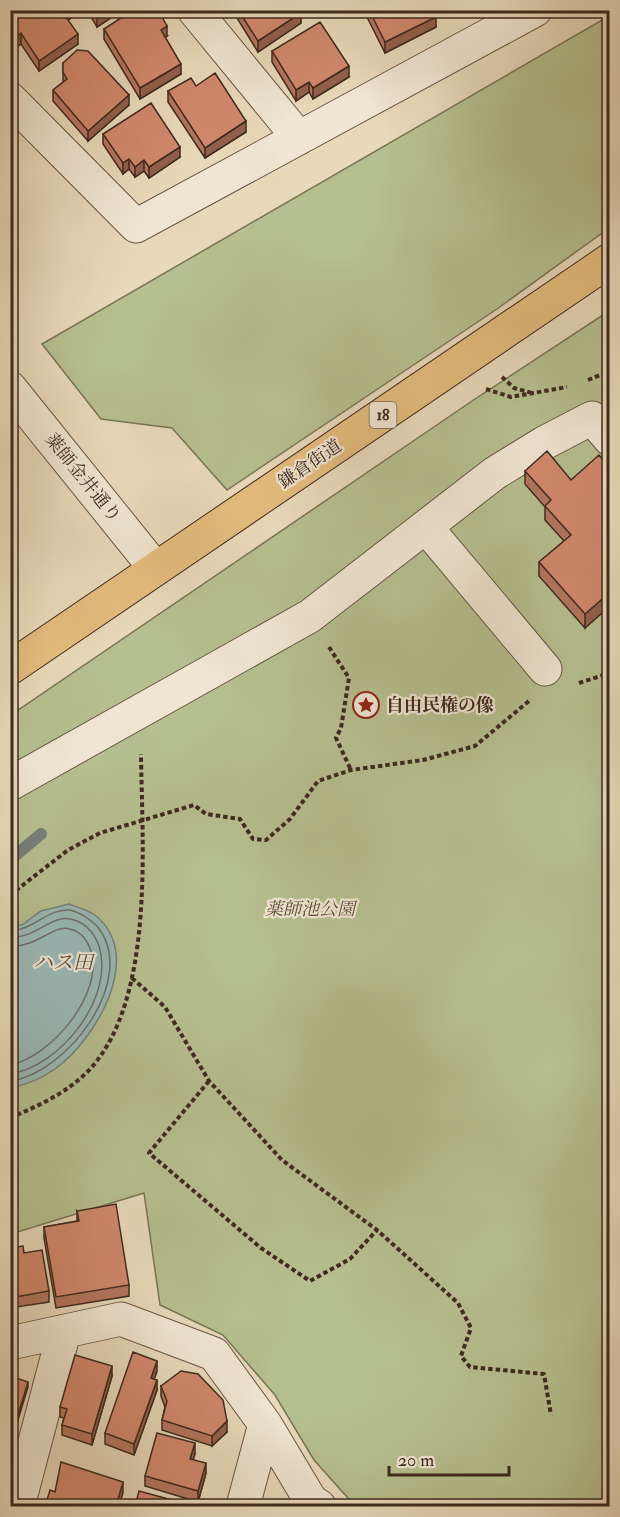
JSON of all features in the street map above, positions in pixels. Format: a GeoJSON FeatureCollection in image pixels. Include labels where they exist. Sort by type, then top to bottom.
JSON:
{"type":"FeatureCollection","features":[{"type":"Feature","properties":{"kind":"main road","name":"鎌倉街道"},"geometry":{"type":"LineString","coordinates":[[10,668],[609,260]]}},
{"type":"Feature","properties":{"kind":"street"},"geometry":{"type":"LineString","coordinates":[[194,10],[299,138]]}},
{"type":"Feature","properties":{"kind":"street"},"geometry":{"type":"LineString","coordinates":[[10,99],[136,226],[535,10]]}},
{"type":"Feature","properties":{"kind":"street","name":"薬師金井通り"},"geometry":{"type":"LineString","coordinates":[[10,388],[155,568]]}},
{"type":"Feature","properties":{"kind":"street"},"geometry":{"type":"LineString","coordinates":[[10,784],[310,616],[495,473],[544,443],[592,418],[609,439]]}},
{"type":"Feature","properties":{"kind":"street"},"geometry":{"type":"LineString","coordinates":[[426,527],[541,681]]}},
{"type":"Feature","properties":{"kind":"street"},"geometry":{"type":"LineString","coordinates":[[10,1343],[121,1319],[214,1354],[265,1424],[311,1501],[319,1506]]}},
{"type":"Feature","properties":{"kind":"street"},"geometry":{"type":"LineString","coordinates":[[18,1506],[64,1332]]}},
{"type":"Feature","properties":{"kind":"street"},"geometry":{"type":"LineString","coordinates":[[243,1506],[265,1424]]}},
{"type":"Feature","properties":{"kind":"path"},"geometry":{"type":"LineString","coordinates":[[454,367],[484,389],[511,397],[574,385]]}},
{"type":"Feature","properties":{"kind":"path"},"geometry":{"type":"LineString","coordinates":[[583,382],[609,371]]}},
{"type":"Feature","properties":{"kind":"path"},"geometry":{"type":"LineString","coordinates":[[310,616],[349,678],[341,728],[336,738],[351,770]]}},
{"type":"Feature","properties":{"kind":"path"},"geometry":{"type":"LineString","coordinates":[[10,896],[68,850],[100,833],[194,805],[206,814],[240,819],[253,839],[266,840],[290,819],[318,781],[351,770],[423,760],[475,746],[496,731],[541,681]]}},
{"type":"Feature","properties":{"kind":"path"},"geometry":{"type":"LineString","coordinates":[[10,1118],[52,1100],[91,1068],[112,1035],[132,978],[141,912],[141,711]]}},
{"type":"Feature","properties":{"kind":"path"},"geometry":{"type":"LineString","coordinates":[[10,923],[11,911]]}},
{"type":"Feature","properties":{"kind":"path"},"geometry":{"type":"LineString","coordinates":[[132,978],[165,1007],[209,1081],[282,1160],[377,1230],[458,1304],[471,1328],[461,1356],[470,1367],[544,1374],[551,1415]]}},
{"type":"Feature","properties":{"kind":"path"},"geometry":{"type":"LineString","coordinates":[[209,1081],[149,1153],[261,1248],[310,1281],[350,1259],[377,1230]]}},
{"type":"Feature","properties":{"kind":"green space"},"geometry":{"type":"Polygon","coordinates":[[[609,16],[609,228],[497,309],[227,490],[172,428],[101,419],[42,344],[609,16]]]}},
{"type":"Feature","properties":{"kind":"green space","name":"薬師池公園"},"geometry":{"type":"Polygon","coordinates":[[[609,311],[609,1506],[355,1506],[314,1460],[275,1395],[223,1335],[160,1305],[144,1193],[11,1234],[11,715],[472,401],[609,311]]]}},
{"type":"Feature","properties":{"kind":"water","name":"ハス田"},"geometry":{"type":"Polygon","coordinates":[[[69,904],[95,915],[110,932],[116,952],[115,974],[109,996],[99,1018],[70,1056],[45,1076],[13,1087],[10,1086],[11,924],[22,925],[41,911],[69,904]]]}},
{"type":"Feature","properties":{"kind":"building"},"geometry":{"type":"Polygon","coordinates":[[[10,10],[67,10],[63,13],[78,34],[39,61],[21,33],[12,40],[10,38],[10,10]]]}},
{"type":"Feature","properties":{"kind":"building"},"geometry":{"type":"Polygon","coordinates":[[[94,10],[106,10],[97,16],[94,10]]]}},
{"type":"Feature","properties":{"kind":"building"},"geometry":{"type":"Polygon","coordinates":[[[133,10],[158,10],[167,26],[161,30],[181,64],[140,88],[104,29],[133,10]]]}},
{"type":"Feature","properties":{"kind":"building"},"geometry":{"type":"Polygon","coordinates":[[[238,10],[299,10],[301,13],[258,41],[238,10]]]}},
{"type":"Feature","properties":{"kind":"building"},"geometry":{"type":"Polygon","coordinates":[[[369,10],[433,10],[436,17],[385,42],[369,10]]]}},
{"type":"Feature","properties":{"kind":"building"},"geometry":{"type":"Polygon","coordinates":[[[320,22],[349,66],[313,88],[309,82],[296,90],[272,51],[320,22]]]}},
{"type":"Feature","properties":{"kind":"building"},"geometry":{"type":"Polygon","coordinates":[[[77,50],[88,51],[129,95],[88,131],[53,90],[67,79],[63,72],[63,63],[77,50]]]}},
{"type":"Feature","properties":{"kind":"building"},"geometry":{"type":"Polygon","coordinates":[[[215,73],[246,121],[205,148],[168,91],[191,78],[196,86],[215,73]]]}},
{"type":"Feature","properties":{"kind":"building"},"geometry":{"type":"Polygon","coordinates":[[[151,103],[180,147],[149,167],[144,160],[135,167],[129,159],[123,163],[103,134],[151,103]]]}},
{"type":"Feature","properties":{"kind":"building"},"geometry":{"type":"Polygon","coordinates":[[[547,451],[571,480],[599,455],[609,467],[609,570],[605,574],[609,580],[609,593],[585,614],[539,562],[571,535],[545,506],[551,500],[525,471],[547,451]]]}},
{"type":"Feature","properties":{"kind":"building"},"geometry":{"type":"Polygon","coordinates":[[[116,1204],[129,1285],[56,1297],[44,1227],[79,1221],[77,1211],[116,1204]]]}},
{"type":"Feature","properties":{"kind":"building"},"geometry":{"type":"Polygon","coordinates":[[[23,1246],[24,1253],[42,1250],[49,1291],[10,1298],[10,1248],[23,1246]]]}},
{"type":"Feature","properties":{"kind":"building"},"geometry":{"type":"Polygon","coordinates":[[[133,1352],[157,1361],[151,1378],[157,1380],[134,1444],[105,1433],[133,1352]]]}},
{"type":"Feature","properties":{"kind":"building"},"geometry":{"type":"Polygon","coordinates":[[[75,1355],[112,1366],[92,1434],[62,1425],[67,1409],[60,1407],[75,1355]]]}},
{"type":"Feature","properties":{"kind":"building"},"geometry":{"type":"Polygon","coordinates":[[[181,1371],[198,1374],[223,1400],[227,1421],[212,1436],[162,1420],[167,1401],[161,1386],[181,1371]]]}},
{"type":"Feature","properties":{"kind":"building"},"geometry":{"type":"Polygon","coordinates":[[[10,1376],[28,1382],[12,1434],[10,1433],[10,1376]]]}},
{"type":"Feature","properties":{"kind":"building"},"geometry":{"type":"Polygon","coordinates":[[[157,1433],[195,1443],[190,1459],[206,1463],[198,1491],[145,1476],[157,1433]]]}},
{"type":"Feature","properties":{"kind":"building"},"geometry":{"type":"Polygon","coordinates":[[[61,1462],[123,1482],[116,1506],[49,1506],[47,1500],[50,1490],[55,1492],[61,1462]]]}},
{"type":"Feature","properties":{"kind":"building"},"geometry":{"type":"Polygon","coordinates":[[[139,1491],[194,1506],[135,1506],[139,1491]]]}},
{"type":"Feature","properties":{"kind":"waterway"},"geometry":{"type":"LineString","coordinates":[[10,860],[41,834]]}},
{"type":"Feature","properties":{"kind":"place","name":"自由民権の像"},"geometry":{"type":"Point","coordinates":[366,705]}}]}
